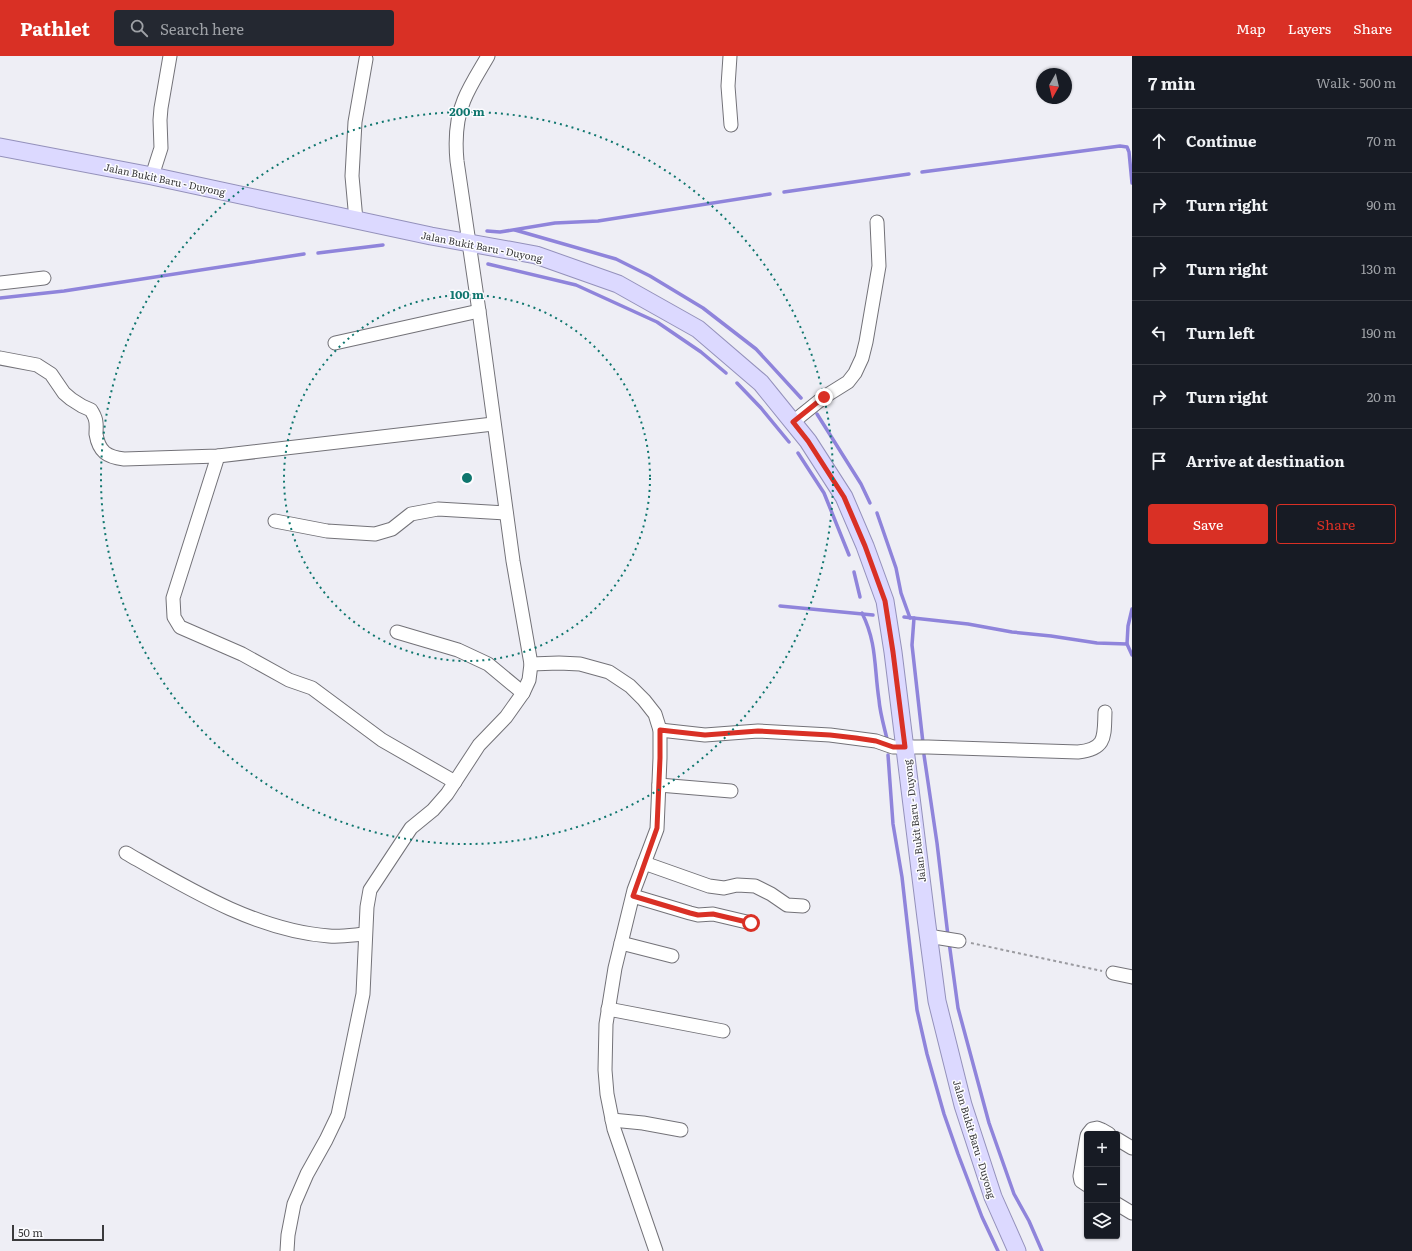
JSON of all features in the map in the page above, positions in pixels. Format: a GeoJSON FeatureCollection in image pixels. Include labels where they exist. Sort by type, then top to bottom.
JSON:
{"type":"FeatureCollection","features":[{"type":"Feature","properties":{"kind":"main road","name":"Jalan Bukit Baru - Duyong"},"geometry":{"type":"LineString","coordinates":[[0,146],[152,176],[431,236],[536,256],[618,284],[698,328],[761,383],[808,441],[844,497],[865,546],[885,601],[905,747],[936,937],[937,1001],[963,1106],[993,1197],[1017,1251]]}},
{"type":"Feature","properties":{"kind":"street"},"geometry":{"type":"LineString","coordinates":[[152,176],[161,148],[161,108],[170,56]]}},
{"type":"Feature","properties":{"kind":"street"},"geometry":{"type":"LineString","coordinates":[[287,1251],[294,1204],[307,1174],[338,1115],[363,994],[366,907],[370,890],[411,828],[433,810],[447,794],[479,745],[506,717],[529,680],[532,664],[514,569],[455,141],[458,121],[464,100],[488,56]]}},
{"type":"Feature","properties":{"kind":"street"},"geometry":{"type":"LineString","coordinates":[[730,56],[728,86],[731,125]]}},
{"type":"Feature","properties":{"kind":"street"},"geometry":{"type":"LineString","coordinates":[[356,220],[352,176],[355,122],[366,59]]}},
{"type":"Feature","properties":{"kind":"street"},"geometry":{"type":"LineString","coordinates":[[793,422],[824,397],[848,382],[855,373],[862,358],[878,274],[879,251],[877,222]]}},
{"type":"Feature","properties":{"kind":"street"},"geometry":{"type":"LineString","coordinates":[[0,283],[44,278]]}},
{"type":"Feature","properties":{"kind":"street"},"geometry":{"type":"LineString","coordinates":[[335,343],[479,312]]}},
{"type":"Feature","properties":{"kind":"street"},"geometry":{"type":"LineString","coordinates":[[0,358],[37,365],[51,374],[64,393],[82,406],[91,410],[95,419],[99,448],[105,454],[124,459],[218,456],[494,424]]}},
{"type":"Feature","properties":{"kind":"street"},"geometry":{"type":"LineString","coordinates":[[218,456],[173,598],[174,617],[180,626],[242,654],[288,680],[312,688],[382,740],[455,782]]}},
{"type":"Feature","properties":{"kind":"street"},"geometry":{"type":"LineString","coordinates":[[275,521],[327,531],[375,534],[392,529],[411,514],[438,509],[506,513]]}},
{"type":"Feature","properties":{"kind":"street"},"geometry":{"type":"LineString","coordinates":[[397,632],[458,650],[488,664],[522,693]]}},
{"type":"Feature","properties":{"kind":"street"},"geometry":{"type":"LineString","coordinates":[[532,664],[580,664],[609,672],[630,686],[644,700],[655,714],[660,730],[657,828],[633,896],[615,968],[606,1024],[605,1070],[607,1094],[612,1120],[656,1251]]}},
{"type":"Feature","properties":{"kind":"street"},"geometry":{"type":"LineString","coordinates":[[660,730],[705,735],[758,731],[830,735],[876,741],[893,747],[1078,752],[1088,751],[1095,748],[1102,742],[1105,712]]}},
{"type":"Feature","properties":{"kind":"street"},"geometry":{"type":"LineString","coordinates":[[659,785],[731,790]]}},
{"type":"Feature","properties":{"kind":"street"},"geometry":{"type":"LineString","coordinates":[[126,853],[211,899],[276,927],[329,936],[365,934]]}},
{"type":"Feature","properties":{"kind":"street"},"geometry":{"type":"LineString","coordinates":[[644,863],[709,886],[724,888],[737,885],[756,886],[787,905],[803,906]]}},
{"type":"Feature","properties":{"kind":"street"},"geometry":{"type":"LineString","coordinates":[[633,896],[698,915],[713,914],[751,923]]}},
{"type":"Feature","properties":{"kind":"street"},"geometry":{"type":"LineString","coordinates":[[936,937],[959,941]]}},
{"type":"Feature","properties":{"kind":"street"},"geometry":{"type":"LineString","coordinates":[[621,943],[672,956]]}},
{"type":"Feature","properties":{"kind":"street"},"geometry":{"type":"LineString","coordinates":[[1113,973],[1132,977]]}},
{"type":"Feature","properties":{"kind":"street"},"geometry":{"type":"LineString","coordinates":[[608,1009],[723,1031]]}},
{"type":"Feature","properties":{"kind":"street"},"geometry":{"type":"LineString","coordinates":[[612,1120],[643,1123],[681,1130]]}},
{"type":"Feature","properties":{"kind":"street"},"geometry":{"type":"LineString","coordinates":[[1090,1131],[1097,1128],[1103,1131]]}},
{"type":"Feature","properties":{"kind":"street"},"geometry":{"type":"LineString","coordinates":[[1120,1141],[1132,1148]]}},
{"type":"Feature","properties":{"kind":"street"},"geometry":{"type":"LineString","coordinates":[[1084,1153],[1080,1176],[1081,1181],[1084,1183]]}},
{"type":"Feature","properties":{"kind":"street"},"geometry":{"type":"LineString","coordinates":[[1120,1206],[1132,1213]]}},
{"type":"Feature","properties":{"kind":"path"},"geometry":{"type":"LineString","coordinates":[[959,941],[1113,973]]}},
{"type":"Feature","properties":{"kind":"waterway"},"geometry":{"type":"LineString","coordinates":[[922,172],[1120,146],[1127,147],[1129,152],[1132,183]]}},
{"type":"Feature","properties":{"kind":"waterway"},"geometry":{"type":"LineString","coordinates":[[784,192],[909,174]]}},
{"type":"Feature","properties":{"kind":"waterway"},"geometry":{"type":"LineString","coordinates":[[487,231],[500,232],[555,223],[598,221],[770,194]]}},
{"type":"Feature","properties":{"kind":"waterway"},"geometry":{"type":"LineString","coordinates":[[515,230],[616,259],[650,276],[703,308],[756,349],[801,398]]}},
{"type":"Feature","properties":{"kind":"waterway"},"geometry":{"type":"LineString","coordinates":[[318,253],[383,245]]}},
{"type":"Feature","properties":{"kind":"waterway"},"geometry":{"type":"LineString","coordinates":[[0,298],[64,291],[304,254]]}},
{"type":"Feature","properties":{"kind":"waterway"},"geometry":{"type":"LineString","coordinates":[[488,264],[576,285],[657,322],[701,352],[726,373]]}},
{"type":"Feature","properties":{"kind":"waterway"},"geometry":{"type":"LineString","coordinates":[[737,383],[761,408],[789,442]]}},
{"type":"Feature","properties":{"kind":"waterway"},"geometry":{"type":"LineString","coordinates":[[817,414],[861,484],[870,503]]}},
{"type":"Feature","properties":{"kind":"waterway"},"geometry":{"type":"LineString","coordinates":[[798,453],[824,493],[849,555]]}},
{"type":"Feature","properties":{"kind":"waterway"},"geometry":{"type":"LineString","coordinates":[[877,513],[896,568],[901,593],[910,618]]}},
{"type":"Feature","properties":{"kind":"waterway"},"geometry":{"type":"LineString","coordinates":[[854,572],[860,597]]}},
{"type":"Feature","properties":{"kind":"waterway"},"geometry":{"type":"LineString","coordinates":[[780,606],[873,615]]}},
{"type":"Feature","properties":{"kind":"waterway"},"geometry":{"type":"LineString","coordinates":[[904,617],[968,624],[1012,632],[1097,643],[1127,644],[1128,626],[1132,609]]}},
{"type":"Feature","properties":{"kind":"waterway"},"geometry":{"type":"LineString","coordinates":[[862,613],[873,645],[880,710],[887,739]]}},
{"type":"Feature","properties":{"kind":"waterway"},"geometry":{"type":"LineString","coordinates":[[914,618],[912,645],[923,743]]}},
{"type":"Feature","properties":{"kind":"waterway"},"geometry":{"type":"LineString","coordinates":[[1127,644],[1132,655]]}},
{"type":"Feature","properties":{"kind":"waterway"},"geometry":{"type":"LineString","coordinates":[[888,755],[893,824],[902,877],[917,1010],[927,1054],[944,1114],[982,1217],[998,1251]]}},
{"type":"Feature","properties":{"kind":"waterway"},"geometry":{"type":"LineString","coordinates":[[924,755],[937,843],[948,936]]}},
{"type":"Feature","properties":{"kind":"waterway"},"geometry":{"type":"LineString","coordinates":[[949,942],[958,1008],[989,1123],[1014,1194],[1029,1221],[1042,1251]]}},
{"type":"Feature","properties":{"kind":"route"},"geometry":{"type":"LineString","coordinates":[[751,923],[713,914],[698,915],[633,896],[657,828],[660,730],[705,735],[758,731],[830,735],[876,741],[893,747],[905,747],[885,601],[865,546],[844,497],[808,441],[793,422],[824,397]]}}]}
